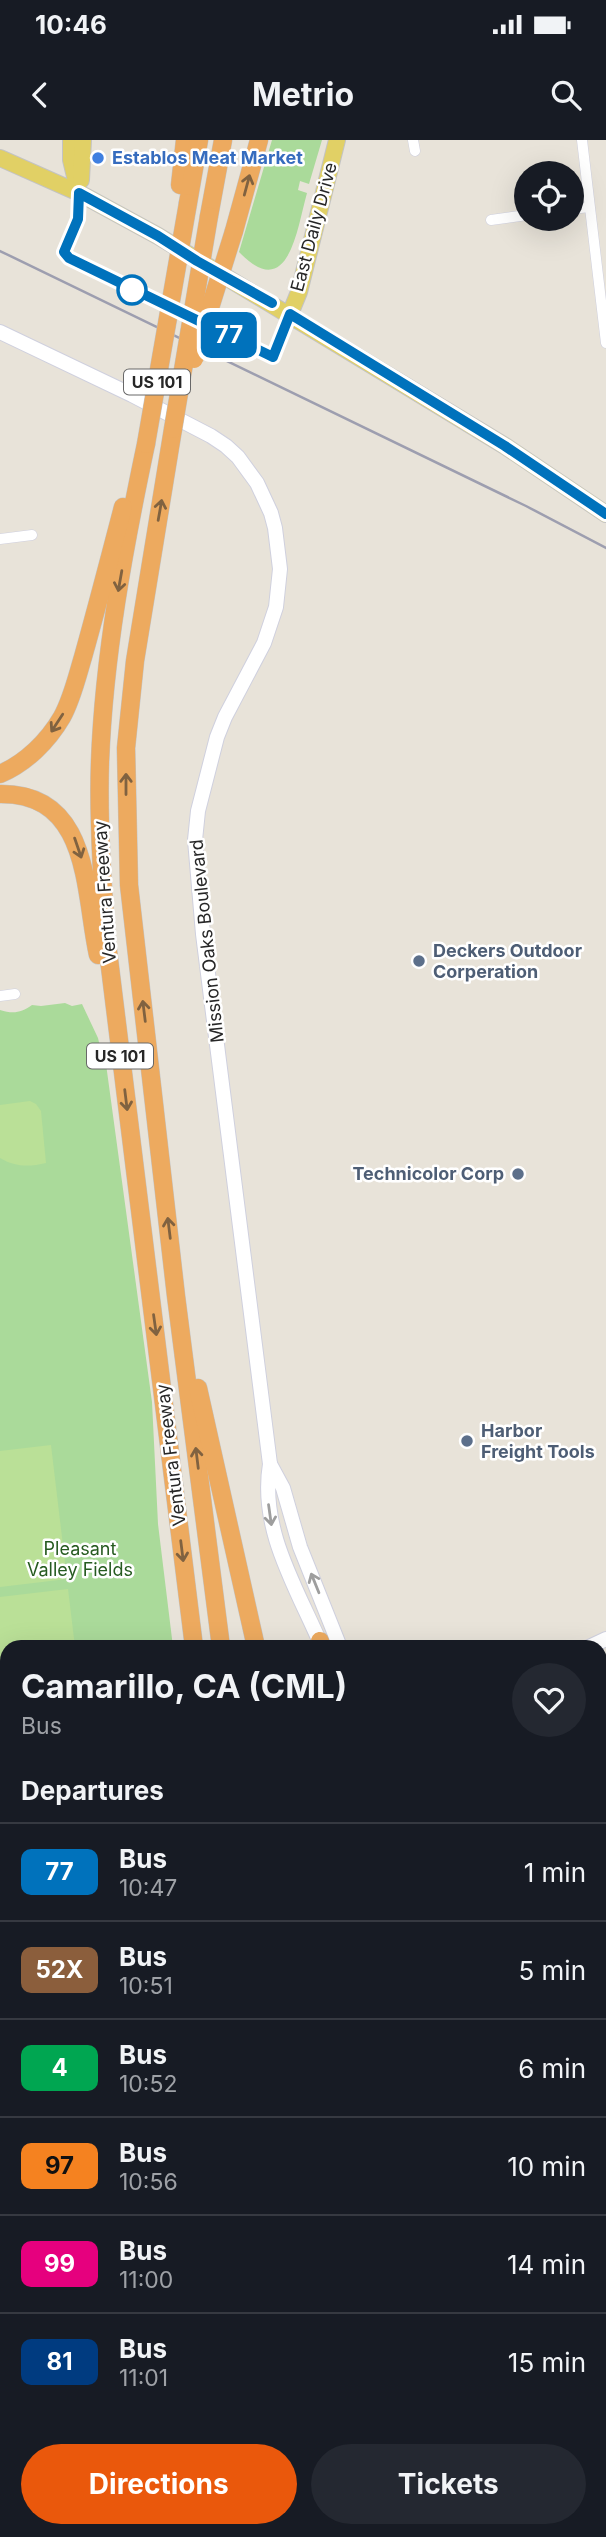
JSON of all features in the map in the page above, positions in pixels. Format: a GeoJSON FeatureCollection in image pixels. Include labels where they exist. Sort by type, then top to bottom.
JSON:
{"type":"FeatureCollection","features":[{"type":"Feature","properties":{"kind":"highway"},"geometry":{"type":"LineString","coordinates":[[183,200],[185,140]]}},
{"type":"Feature","properties":{"kind":"highway"},"geometry":{"type":"LineString","coordinates":[[183,200],[199,140]]}},
{"type":"Feature","properties":{"kind":"highway","name":"Ventura Freeway"},"geometry":{"type":"LineString","coordinates":[[220,1640],[176,1296],[129,885],[126,748],[135,661],[223,140]]}},
{"type":"Feature","properties":{"kind":"highway"},"geometry":{"type":"LineString","coordinates":[[173,429],[259,140]]}},
{"type":"Feature","properties":{"kind":"highway","name":"Ventura Freeway"},"geometry":{"type":"LineString","coordinates":[[183,200],[167,319],[116,608],[105,691],[100,759],[101,875],[120,1051],[193,1640]]}},
{"type":"Feature","properties":{"kind":"highway"},"geometry":{"type":"LineString","coordinates":[[0,774],[22,762],[41,745],[63,715],[72,695],[126,496],[142,466]]}},
{"type":"Feature","properties":{"kind":"highway"},"geometry":{"type":"LineString","coordinates":[[0,794],[16,794],[41,803],[65,823],[77,844],[94,939],[120,1051]]}},
{"type":"Feature","properties":{"kind":"highway"},"geometry":{"type":"LineString","coordinates":[[176,1296],[254,1640]]}},
{"type":"Feature","properties":{"kind":"main road"},"geometry":{"type":"LineString","coordinates":[[71,140],[71,160],[79,193]]}},
{"type":"Feature","properties":{"kind":"main road"},"geometry":{"type":"LineString","coordinates":[[79,193],[83,140]]}},
{"type":"Feature","properties":{"kind":"main road","name":"East Daily Drive"},"geometry":{"type":"LineString","coordinates":[[290,314],[299,292],[337,140]]}},
{"type":"Feature","properties":{"kind":"main road"},"geometry":{"type":"LineString","coordinates":[[0,158],[79,193],[158,236],[505,446],[606,514]]}},
{"type":"Feature","properties":{"kind":"main road","name":"Mission Oaks Boulevard"},"geometry":{"type":"LineString","coordinates":[[0,332],[132,395],[226,446],[248,468],[265,497],[275,528],[280,582],[272,620],[264,643],[225,717],[198,811],[195,840],[203,934],[270,1464],[266,1487],[272,1528],[319,1640]]}},
{"type":"Feature","properties":{"kind":"main road","name":"Mission Oaks Boulevard"},"geometry":{"type":"LineString","coordinates":[[270,1464],[284,1488],[300,1547],[337,1640]]}},
{"type":"Feature","properties":{"kind":"street"},"geometry":{"type":"LineString","coordinates":[[582,140],[606,343]]}},
{"type":"Feature","properties":{"kind":"street"},"geometry":{"type":"LineString","coordinates":[[584,208],[589,207]]}},
{"type":"Feature","properties":{"kind":"street"},"geometry":{"type":"LineString","coordinates":[[491,220],[514,217]]}},
{"type":"Feature","properties":{"kind":"street"},"geometry":{"type":"LineString","coordinates":[[0,539],[32,535]]}},
{"type":"Feature","properties":{"kind":"street"},"geometry":{"type":"LineString","coordinates":[[0,996],[15,994]]}},
{"type":"Feature","properties":{"kind":"green space"},"geometry":{"type":"Polygon","coordinates":[[[272,140],[322,140],[309,184],[300,181],[298,190],[307,193],[294,241],[280,265],[269,270],[256,266],[239,252],[272,140]]]}},
{"type":"Feature","properties":{"kind":"green space","name":"Pleasant Valley Fields"},"geometry":{"type":"Polygon","coordinates":[[[82,1004],[98,1038],[106,1064],[152,1402],[158,1524],[172,1640],[0,1640],[0,1010],[17,1012],[32,1005],[82,1004]]]}},
{"type":"Feature","properties":{"kind":"green space"},"geometry":{"type":"Polygon","coordinates":[[[30,1101],[41,1111],[46,1163],[17,1165],[0,1158],[0,1105],[30,1101]]]}},
{"type":"Feature","properties":{"kind":"green space"},"geometry":{"type":"Polygon","coordinates":[[[51,1445],[67,1579],[0,1587],[0,1451],[51,1445]]]}},
{"type":"Feature","properties":{"kind":"green space"},"geometry":{"type":"Polygon","coordinates":[[[68,1589],[74,1640],[0,1640],[0,1597],[68,1589]]]}},
{"type":"Feature","properties":{"kind":"railway"},"geometry":{"type":"LineString","coordinates":[[0,251],[526,506],[606,548]]}},
{"type":"Feature","properties":{"kind":"bus line","name":"77"},"geometry":{"type":"LineString","coordinates":[[272,303],[79,193],[77,223],[64,252],[69,258],[273,357],[290,314],[505,446],[606,514]]}},
{"type":"Feature","properties":{"kind":"place","name":"Establos Meat Market"},"geometry":{"type":"Point","coordinates":[98,158]}},
{"type":"Feature","properties":{"kind":"place","name":"Deckers Outdoor Corperation"},"geometry":{"type":"Point","coordinates":[419,961]}},
{"type":"Feature","properties":{"kind":"place","name":"Technicolor Corp"},"geometry":{"type":"Point","coordinates":[518,1174]}},
{"type":"Feature","properties":{"kind":"place","name":"Harbor Freight Tools"},"geometry":{"type":"Point","coordinates":[467,1441]}}]}
